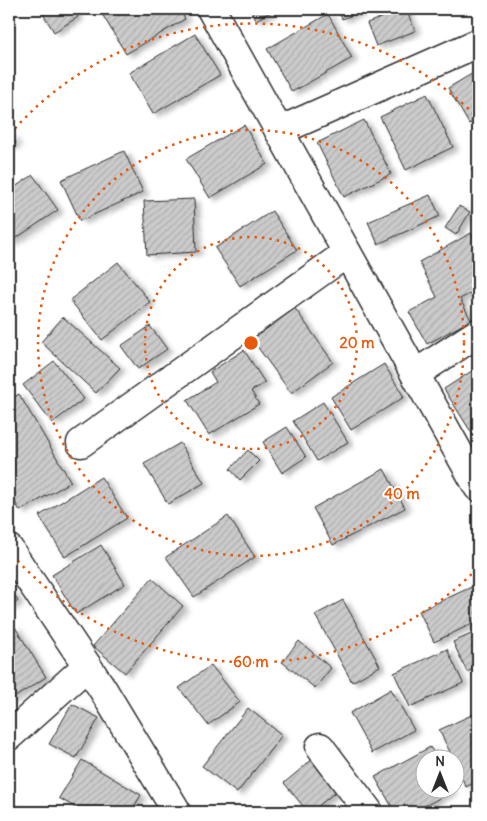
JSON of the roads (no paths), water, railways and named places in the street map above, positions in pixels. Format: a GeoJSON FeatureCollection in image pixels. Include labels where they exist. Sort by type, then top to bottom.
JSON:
{"type":"FeatureCollection","features":[{"type":"Feature","properties":{"kind":"street"},"geometry":{"type":"LineString","coordinates":[[211,9],[478,487]]}},
{"type":"Feature","properties":{"kind":"street"},"geometry":{"type":"LineString","coordinates":[[279,132],[478,43]]}},
{"type":"Feature","properties":{"kind":"street"},"geometry":{"type":"LineString","coordinates":[[81,443],[347,253]]}},
{"type":"Feature","properties":{"kind":"street"},"geometry":{"type":"LineString","coordinates":[[415,374],[478,333]]}},
{"type":"Feature","properties":{"kind":"street"},"geometry":{"type":"LineString","coordinates":[[9,549],[102,688],[177,812]]}},
{"type":"Feature","properties":{"kind":"street"},"geometry":{"type":"LineString","coordinates":[[9,736],[87,666]]}},
{"type":"Feature","properties":{"kind":"street"},"geometry":{"type":"LineString","coordinates":[[320,747],[369,812]]}}]}
